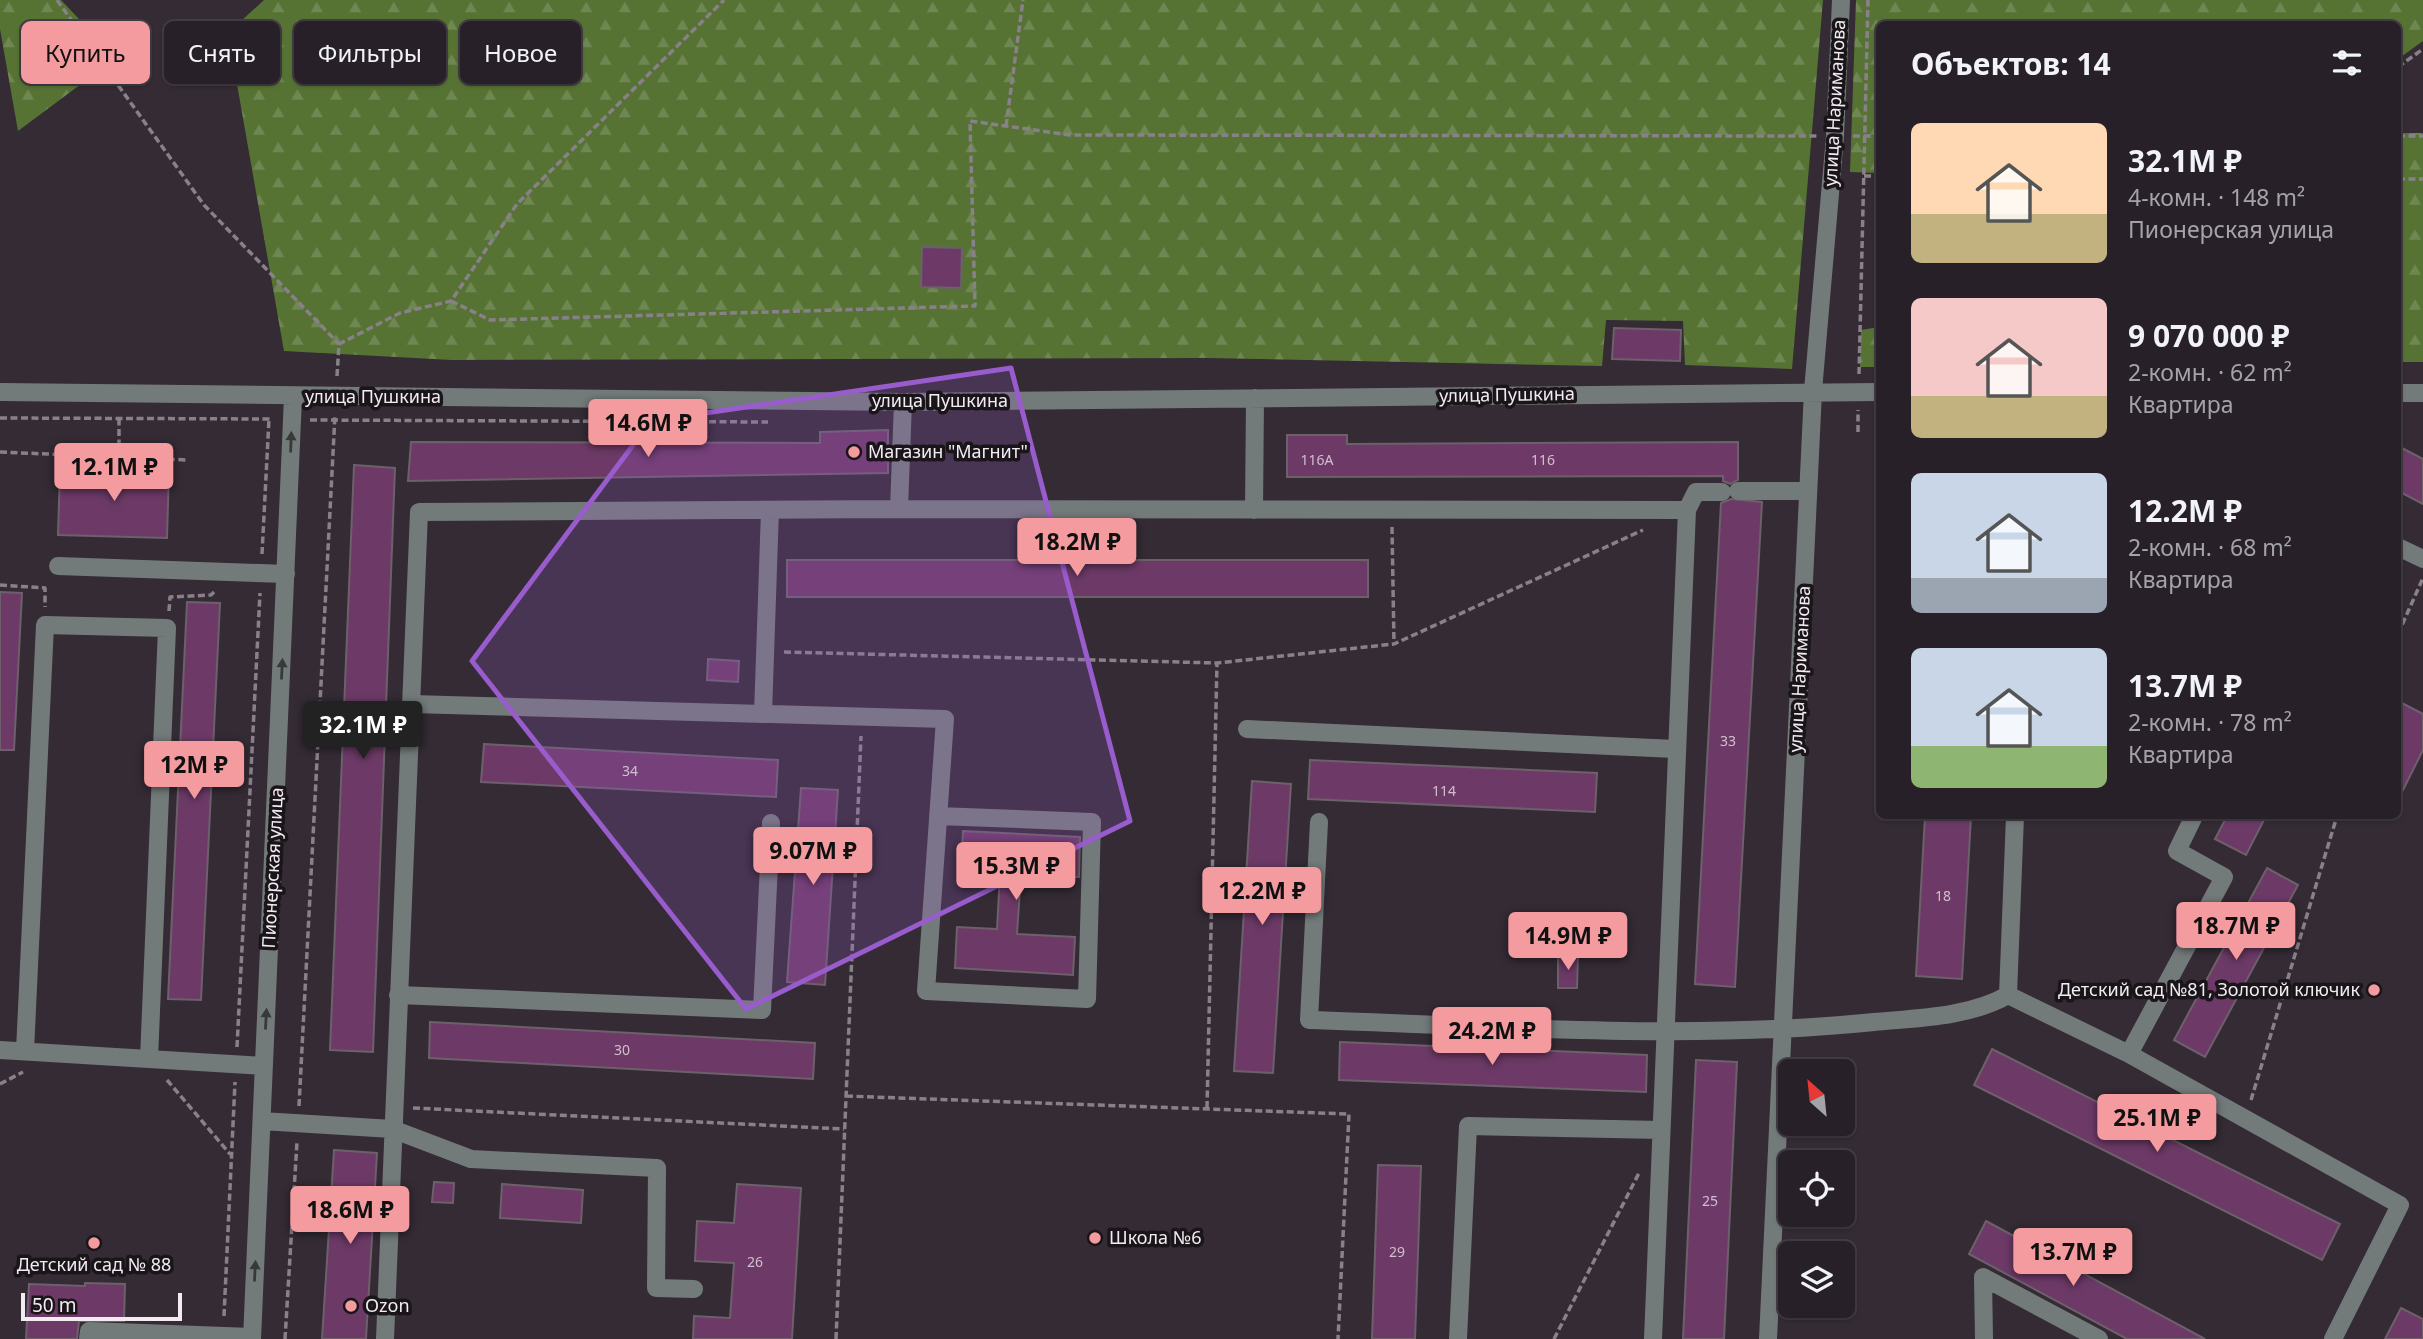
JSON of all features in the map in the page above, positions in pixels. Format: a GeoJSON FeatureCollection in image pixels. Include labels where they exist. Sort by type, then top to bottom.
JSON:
{"type":"FeatureCollection","features":[{"type":"Feature","properties":{"kind":"street","name":"улица Нариманова"},"geometry":{"type":"LineString","coordinates":[[1768,1339],[1813,391],[1835,136],[1841,0]]}},
{"type":"Feature","properties":{"kind":"street","name":"улица Пушкина"},"geometry":{"type":"LineString","coordinates":[[0,392],[903,402],[1876,392]]}},
{"type":"Feature","properties":{"kind":"street"},"geometry":{"type":"LineString","coordinates":[[2401,393],[2423,393]]}},
{"type":"Feature","properties":{"kind":"street","name":"Пионерская улица"},"geometry":{"type":"LineString","coordinates":[[252,1338],[293,397]]}},
{"type":"Feature","properties":{"kind":"street"},"geometry":{"type":"LineString","coordinates":[[1254,510],[1255,398]]}},
{"type":"Feature","properties":{"kind":"street"},"geometry":{"type":"LineString","coordinates":[[899,509],[903,402]]}},
{"type":"Feature","properties":{"kind":"street"},"geometry":{"type":"LineString","coordinates":[[1653,1339],[1675,749],[1687,510],[1696,492],[1808,491]]}},
{"type":"Feature","properties":{"kind":"street"},"geometry":{"type":"LineString","coordinates":[[385,1339],[419,512],[899,509],[1687,510]]}},
{"type":"Feature","properties":{"kind":"street"},"geometry":{"type":"LineString","coordinates":[[763,714],[770,510]]}},
{"type":"Feature","properties":{"kind":"street"},"geometry":{"type":"LineString","coordinates":[[2401,549],[2423,559]]}},
{"type":"Feature","properties":{"kind":"street"},"geometry":{"type":"LineString","coordinates":[[58,566],[286,574]]}},
{"type":"Feature","properties":{"kind":"street"},"geometry":{"type":"LineString","coordinates":[[24,1051],[45,625],[167,628],[149,1059]]}},
{"type":"Feature","properties":{"kind":"street"},"geometry":{"type":"LineString","coordinates":[[412,704],[945,719],[926,991],[1087,999],[1092,822],[939,816]]}},
{"type":"Feature","properties":{"kind":"street"},"geometry":{"type":"LineString","coordinates":[[1247,729],[1675,749]]}},
{"type":"Feature","properties":{"kind":"street"},"geometry":{"type":"LineString","coordinates":[[2008,995],[2015,819]]}},
{"type":"Feature","properties":{"kind":"street"},"geometry":{"type":"LineString","coordinates":[[2129,1054],[2224,877],[2177,851],[2193,819]]}},
{"type":"Feature","properties":{"kind":"street"},"geometry":{"type":"LineString","coordinates":[[1319,822],[1309,1020],[1665,1031],[1784,1031],[1990,1006],[2008,995]]}},
{"type":"Feature","properties":{"kind":"street"},"geometry":{"type":"LineString","coordinates":[[398,995],[762,1010],[771,823]]}},
{"type":"Feature","properties":{"kind":"street"},"geometry":{"type":"LineString","coordinates":[[2008,995],[2129,1054],[2400,1205],[2333,1339]]}},
{"type":"Feature","properties":{"kind":"street"},"geometry":{"type":"LineString","coordinates":[[0,1050],[264,1066]]}},
{"type":"Feature","properties":{"kind":"street"},"geometry":{"type":"LineString","coordinates":[[262,1121],[392,1129],[471,1159],[657,1168],[656,1288],[694,1289]]}},
{"type":"Feature","properties":{"kind":"street"},"geometry":{"type":"LineString","coordinates":[[1458,1339],[1468,1126],[1661,1130]]}},
{"type":"Feature","properties":{"kind":"street"},"geometry":{"type":"LineString","coordinates":[[1984,1339],[1983,1277],[2099,1339]]}},
{"type":"Feature","properties":{"kind":"street"},"geometry":{"type":"LineString","coordinates":[[88,1339],[89,1331],[252,1338]]}},
{"type":"Feature","properties":{"kind":"path"},"geometry":{"type":"LineString","coordinates":[[57,0],[204,205],[339,344],[285,1339]]}},
{"type":"Feature","properties":{"kind":"path"},"geometry":{"type":"LineString","coordinates":[[451,301],[517,205],[724,0]]}},
{"type":"Feature","properties":{"kind":"path"},"geometry":{"type":"LineString","coordinates":[[1006,126],[1023,0]]}},
{"type":"Feature","properties":{"kind":"path"},"geometry":{"type":"LineString","coordinates":[[1858,432],[1868,0]]}},
{"type":"Feature","properties":{"kind":"path"},"geometry":{"type":"LineString","coordinates":[[2401,65],[2423,49]]}},
{"type":"Feature","properties":{"kind":"path"},"geometry":{"type":"LineString","coordinates":[[339,344],[400,313],[451,301],[490,320],[975,306],[970,121],[1070,135],[1876,136]]}},
{"type":"Feature","properties":{"kind":"path"},"geometry":{"type":"LineString","coordinates":[[2401,136],[2423,136]]}},
{"type":"Feature","properties":{"kind":"path"},"geometry":{"type":"LineString","coordinates":[[1864,176],[1876,176]]}},
{"type":"Feature","properties":{"kind":"path"},"geometry":{"type":"LineString","coordinates":[[2401,179],[2423,179]]}},
{"type":"Feature","properties":{"kind":"path"},"geometry":{"type":"LineString","coordinates":[[0,418],[777,422]]}},
{"type":"Feature","properties":{"kind":"path"},"geometry":{"type":"LineString","coordinates":[[119,419],[119,457]]}},
{"type":"Feature","properties":{"kind":"path"},"geometry":{"type":"LineString","coordinates":[[223,1336],[269,419]]}},
{"type":"Feature","properties":{"kind":"path"},"geometry":{"type":"LineString","coordinates":[[0,452],[188,460]]}},
{"type":"Feature","properties":{"kind":"path"},"geometry":{"type":"LineString","coordinates":[[1391,510],[1394,644]]}},
{"type":"Feature","properties":{"kind":"path"},"geometry":{"type":"LineString","coordinates":[[779,652],[1217,663],[1394,644],[1650,527]]}},
{"type":"Feature","properties":{"kind":"path"},"geometry":{"type":"LineString","coordinates":[[167,628],[170,597],[211,595],[232,572]]}},
{"type":"Feature","properties":{"kind":"path"},"geometry":{"type":"LineString","coordinates":[[2401,627],[2423,578]]}},
{"type":"Feature","properties":{"kind":"path"},"geometry":{"type":"LineString","coordinates":[[0,585],[45,588],[45,625]]}},
{"type":"Feature","properties":{"kind":"path"},"geometry":{"type":"LineString","coordinates":[[1207,1109],[1217,663]]}},
{"type":"Feature","properties":{"kind":"path"},"geometry":{"type":"LineString","coordinates":[[835,1339],[861,717]]}},
{"type":"Feature","properties":{"kind":"path"},"geometry":{"type":"LineString","coordinates":[[2245,1119],[2336,819]]}},
{"type":"Feature","properties":{"kind":"path"},"geometry":{"type":"LineString","coordinates":[[149,1059],[232,1156]]}},
{"type":"Feature","properties":{"kind":"path"},"geometry":{"type":"LineString","coordinates":[[846,1096],[1349,1114],[1338,1339]]}},
{"type":"Feature","properties":{"kind":"path"},"geometry":{"type":"LineString","coordinates":[[393,1107],[844,1129]]}},
{"type":"Feature","properties":{"kind":"path"},"geometry":{"type":"LineString","coordinates":[[1554,1339],[1642,1167]]}},
{"type":"Feature","properties":{"kind":"highlighted area"},"geometry":{"type":"Polygon","coordinates":[[[1011,368],[1130,821],[746,1009],[472,661],[651,421],[1011,368]]]}},
{"type":"Feature","properties":{"kind":"green space"},"geometry":{"type":"Polygon","coordinates":[[[0,0],[61,0],[81,21],[21,21],[21,84],[81,84],[18,131],[0,29],[0,0]]]}},
{"type":"Feature","properties":{"kind":"green space"},"geometry":{"type":"Polygon","coordinates":[[[264,0],[1823,0],[1792,369],[1685,365],[1683,321],[1606,320],[1602,366],[1208,358],[452,360],[284,351],[237,84],[280,84],[280,21],[241,21],[264,0]]]}},
{"type":"Feature","properties":{"kind":"green space"},"geometry":{"type":"Polygon","coordinates":[[[1856,0],[2423,0],[2423,41],[2401,57],[2401,21],[1876,21],[1876,173],[1850,172],[1856,0]]]}},
{"type":"Feature","properties":{"kind":"green space"},"geometry":{"type":"Polygon","coordinates":[[[2401,133],[2423,133],[2423,362],[2401,362],[2401,133]]]}},
{"type":"Feature","properties":{"kind":"green space"},"geometry":{"type":"Polygon","coordinates":[[[1876,328],[1876,367],[1860,367],[1861,330],[1876,328]]]}},
{"type":"Feature","properties":{"kind":"building"},"geometry":{"type":"Polygon","coordinates":[[[922,247],[962,248],[961,288],[921,287],[922,247]]]}},
{"type":"Feature","properties":{"kind":"building"},"geometry":{"type":"Polygon","coordinates":[[[1614,328],[1681,330],[1680,361],[1612,359],[1614,328]]]}},
{"type":"Feature","properties":{"kind":"building"},"geometry":{"type":"Polygon","coordinates":[[[888,430],[888,473],[408,481],[411,442],[820,443],[820,432],[888,430]]]}},
{"type":"Feature","properties":{"kind":"building"},"geometry":{"type":"Polygon","coordinates":[[[1287,435],[1347,435],[1347,444],[1738,442],[1738,480],[1730,484],[1723,481],[1723,476],[1287,477],[1287,435]]]}},
{"type":"Feature","properties":{"kind":"building"},"geometry":{"type":"Polygon","coordinates":[[[2401,448],[2423,459],[2423,504],[2401,493],[2401,448]]]}},
{"type":"Feature","properties":{"kind":"building"},"geometry":{"type":"Polygon","coordinates":[[[354,465],[395,468],[373,1052],[330,1050],[354,465]]]}},
{"type":"Feature","properties":{"kind":"building"},"geometry":{"type":"Polygon","coordinates":[[[60,469],[169,471],[167,538],[58,535],[60,469]]]}},
{"type":"Feature","properties":{"kind":"building"},"geometry":{"type":"Polygon","coordinates":[[[1731,499],[1762,502],[1735,987],[1695,984],[1721,503],[1731,499]]]}},
{"type":"Feature","properties":{"kind":"building"},"geometry":{"type":"Polygon","coordinates":[[[787,560],[1368,560],[1368,597],[787,597],[787,560]]]}},
{"type":"Feature","properties":{"kind":"building"},"geometry":{"type":"Polygon","coordinates":[[[0,592],[22,593],[14,750],[0,750],[0,592]]]}},
{"type":"Feature","properties":{"kind":"building"},"geometry":{"type":"Polygon","coordinates":[[[187,602],[220,603],[201,1000],[168,999],[187,602]]]}},
{"type":"Feature","properties":{"kind":"building"},"geometry":{"type":"Polygon","coordinates":[[[708,659],[739,661],[738,682],[707,680],[708,659]]]}},
{"type":"Feature","properties":{"kind":"building"},"geometry":{"type":"Polygon","coordinates":[[[2401,703],[2423,714],[2423,750],[2401,794],[2401,703]]]}},
{"type":"Feature","properties":{"kind":"building"},"geometry":{"type":"Polygon","coordinates":[[[484,744],[778,760],[776,797],[481,782],[484,744]]]}},
{"type":"Feature","properties":{"kind":"building"},"geometry":{"type":"Polygon","coordinates":[[[1310,760],[1597,773],[1595,812],[1308,799],[1310,760]]]}},
{"type":"Feature","properties":{"kind":"building"},"geometry":{"type":"Polygon","coordinates":[[[1252,781],[1291,784],[1273,1073],[1234,1071],[1252,781]]]}},
{"type":"Feature","properties":{"kind":"building"},"geometry":{"type":"Polygon","coordinates":[[[801,788],[838,790],[825,985],[787,982],[801,788]]]}},
{"type":"Feature","properties":{"kind":"building"},"geometry":{"type":"Polygon","coordinates":[[[1925,819],[1971,819],[1962,979],[1916,976],[1925,819]]]}},
{"type":"Feature","properties":{"kind":"building"},"geometry":{"type":"Polygon","coordinates":[[[2225,819],[2264,819],[2246,855],[2215,839],[2225,819]]]}},
{"type":"Feature","properties":{"kind":"building"},"geometry":{"type":"Polygon","coordinates":[[[963,831],[1080,837],[1079,877],[1021,874],[1017,934],[1075,937],[1073,975],[955,968],[957,927],[997,929],[1000,874],[961,872],[963,831]]]}},
{"type":"Feature","properties":{"kind":"building"},"geometry":{"type":"Polygon","coordinates":[[[2267,868],[2298,885],[2205,1057],[2174,1040],[2267,868]]]}},
{"type":"Feature","properties":{"kind":"building"},"geometry":{"type":"Polygon","coordinates":[[[1558,957],[1578,957],[1577,988],[1558,988],[1558,957]]]}},
{"type":"Feature","properties":{"kind":"building"},"geometry":{"type":"Polygon","coordinates":[[[430,1022],[815,1043],[813,1079],[429,1058],[430,1022]]]}},
{"type":"Feature","properties":{"kind":"building"},"geometry":{"type":"Polygon","coordinates":[[[1340,1042],[1647,1055],[1646,1092],[1339,1080],[1340,1042]]]}},
{"type":"Feature","properties":{"kind":"building"},"geometry":{"type":"Polygon","coordinates":[[[1992,1049],[2340,1224],[2322,1260],[1974,1085],[1992,1049]]]}},
{"type":"Feature","properties":{"kind":"building"},"geometry":{"type":"Polygon","coordinates":[[[1696,1060],[1737,1062],[1724,1339],[1683,1339],[1696,1060]]]}},
{"type":"Feature","properties":{"kind":"building"},"geometry":{"type":"Polygon","coordinates":[[[334,1150],[377,1153],[366,1339],[322,1339],[334,1150]]]}},
{"type":"Feature","properties":{"kind":"building"},"geometry":{"type":"Polygon","coordinates":[[[1378,1165],[1421,1166],[1415,1339],[1372,1339],[1378,1165]]]}},
{"type":"Feature","properties":{"kind":"building"},"geometry":{"type":"Polygon","coordinates":[[[434,1182],[454,1183],[453,1203],[432,1202],[434,1182]]]}},
{"type":"Feature","properties":{"kind":"building"},"geometry":{"type":"Polygon","coordinates":[[[502,1184],[583,1190],[581,1223],[500,1218],[502,1184]]]}},
{"type":"Feature","properties":{"kind":"building"},"geometry":{"type":"Polygon","coordinates":[[[737,1184],[801,1188],[792,1339],[693,1339],[694,1316],[730,1318],[734,1263],[695,1261],[697,1221],[734,1223],[737,1184]]]}},
{"type":"Feature","properties":{"kind":"building"},"geometry":{"type":"Polygon","coordinates":[[[1986,1221],[2205,1339],[2127,1339],[1969,1254],[1986,1221]]]}},
{"type":"Feature","properties":{"kind":"building"},"geometry":{"type":"Polygon","coordinates":[[[85,1283],[125,1284],[124,1321],[79,1321],[77,1339],[26,1339],[29,1284],[85,1286],[85,1283]]]}},
{"type":"Feature","properties":{"kind":"building"},"geometry":{"type":"Polygon","coordinates":[[[2401,1308],[2423,1319],[2423,1339],[2385,1339],[2401,1308]]]}},
{"type":"Feature","properties":{"kind":"place","name":"Магазин \"Магнит\""},"geometry":{"type":"Point","coordinates":[854,452]}},
{"type":"Feature","properties":{"kind":"place","name":"Детский сад №81, Золотой ключик"},"geometry":{"type":"Point","coordinates":[2374,990]}},
{"type":"Feature","properties":{"kind":"place","name":"Школа №6"},"geometry":{"type":"Point","coordinates":[1095,1238]}},
{"type":"Feature","properties":{"kind":"place","name":"Детский сад № 88"},"geometry":{"type":"Point","coordinates":[94,1243]}},
{"type":"Feature","properties":{"kind":"place","name":"Ozon"},"geometry":{"type":"Point","coordinates":[351,1306]}}]}
